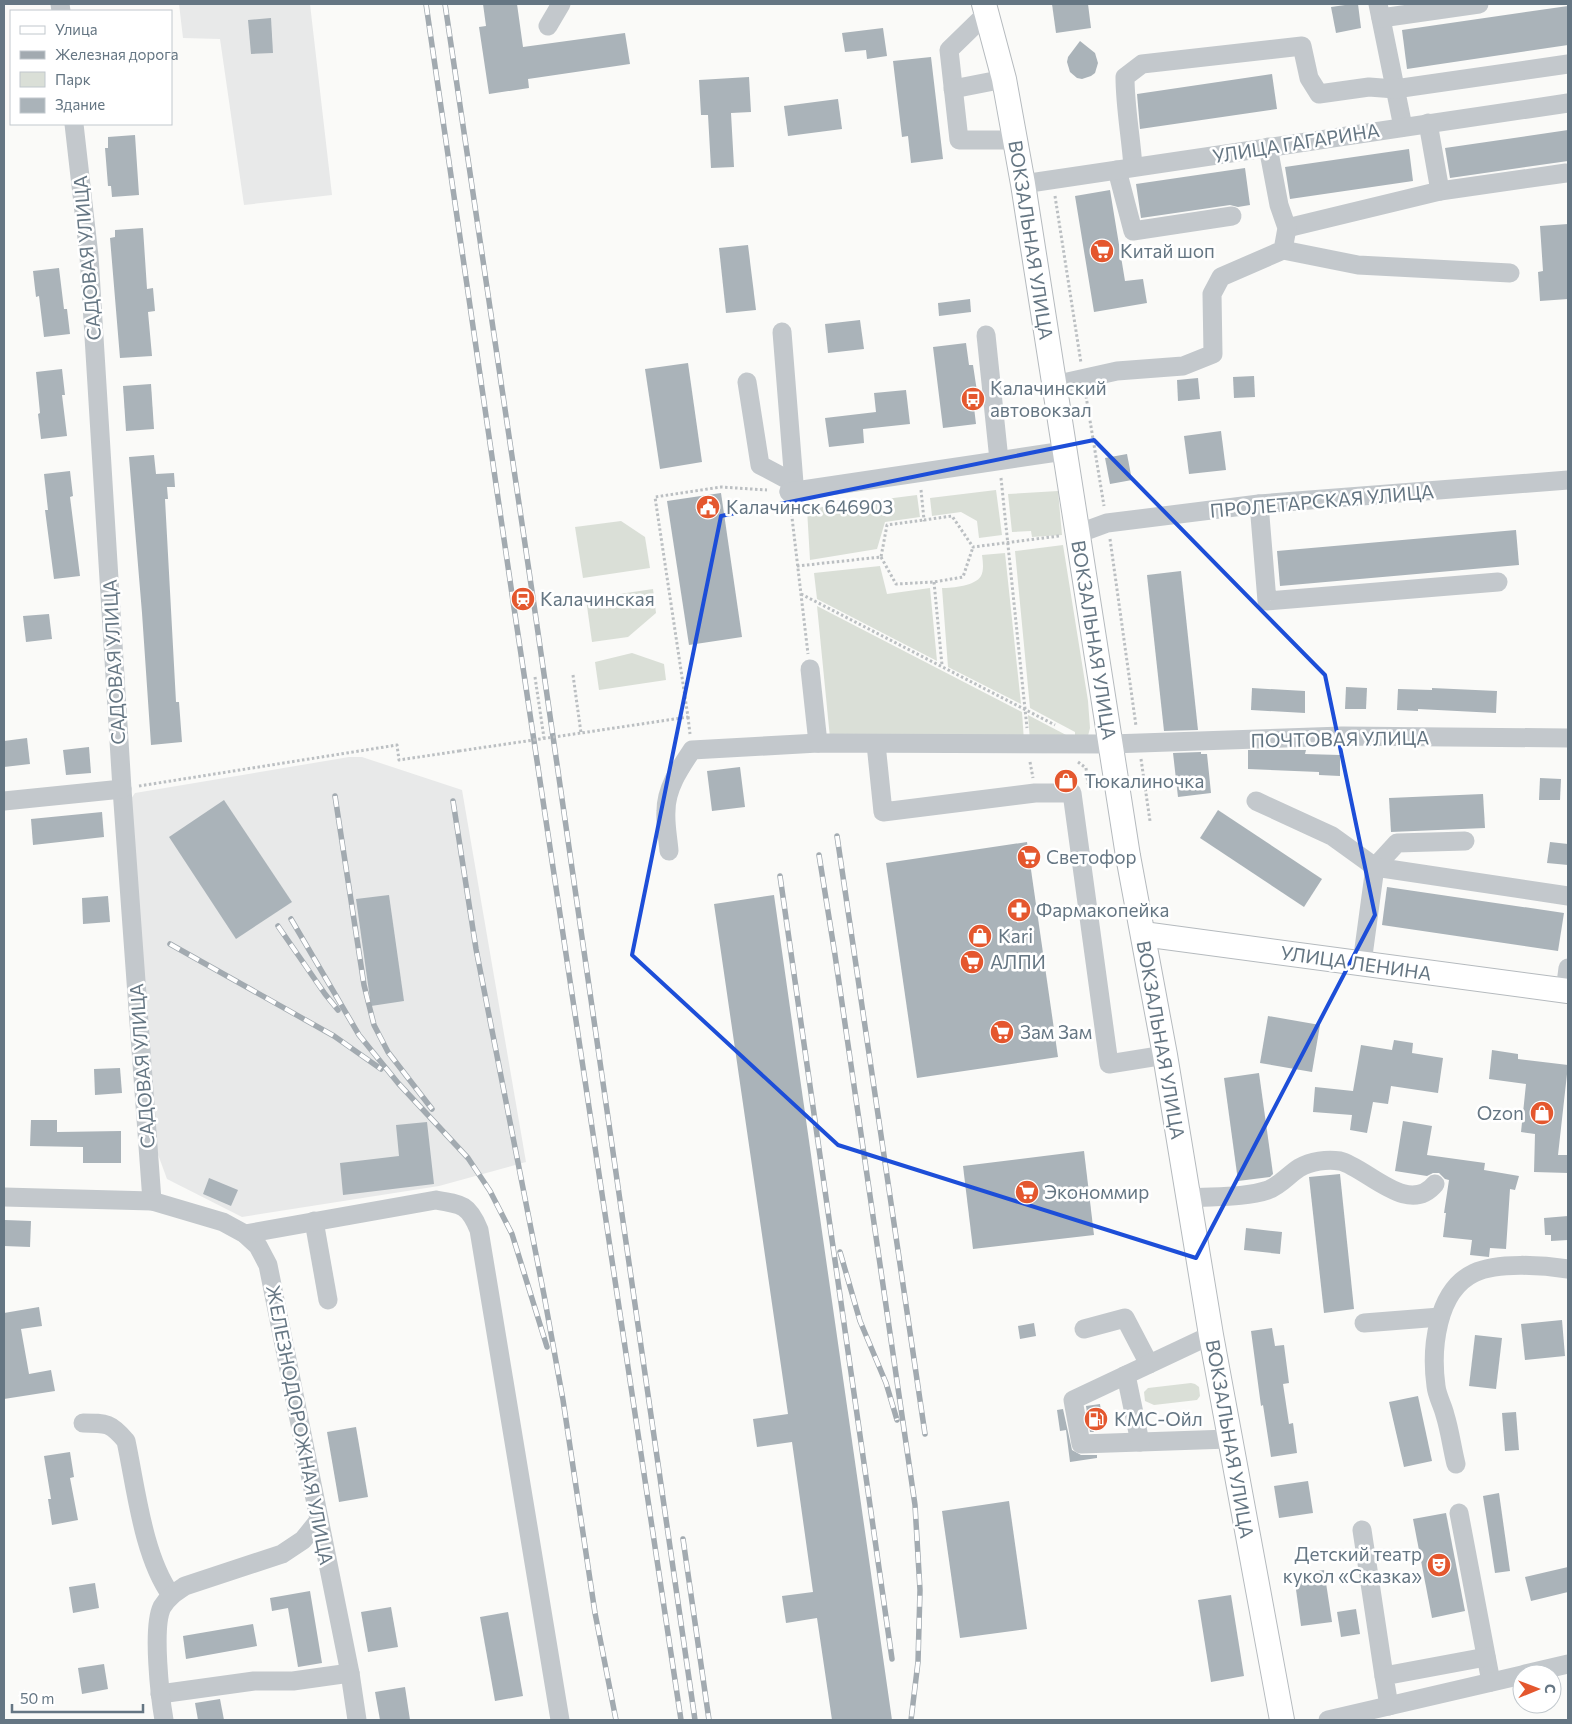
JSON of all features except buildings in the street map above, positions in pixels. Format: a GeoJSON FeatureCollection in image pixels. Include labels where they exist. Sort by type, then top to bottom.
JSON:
{"type":"FeatureCollection","features":[{"type":"Feature","properties":{"kind":"main road","name":"ВОКЗАЛЬНАЯ УЛИЦА"},"geometry":{"type":"LineString","coordinates":[[985,8],[1004,79],[1023,184],[1128,856],[1165,1056],[1229,1439],[1282,1720]]}},
{"type":"Feature","properties":{"kind":"main road","name":"УЛИЦА ЛЕНИНА"},"geometry":{"type":"LineString","coordinates":[[1143,934],[1362,963],[1567,983]]}},
{"type":"Feature","properties":{"kind":"street"},"geometry":{"type":"LineString","coordinates":[[548,26],[560,4]]}},
{"type":"Feature","properties":{"kind":"street"},"geometry":{"type":"LineString","coordinates":[[1402,127],[1380,11],[1479,4]]}},
{"type":"Feature","properties":{"kind":"street"},"geometry":{"type":"LineString","coordinates":[[985,8],[949,50],[960,140],[1015,140]]}},
{"type":"Feature","properties":{"kind":"street"},"geometry":{"type":"LineString","coordinates":[[1232,216],[1134,232],[1126,169],[1130,130],[1125,100],[1125,77],[1142,64],[1302,46],[1309,78],[1319,94],[1369,87],[1395,89],[1568,64]]}},
{"type":"Feature","properties":{"kind":"street"},"geometry":{"type":"LineString","coordinates":[[953,89],[1004,79]]}},
{"type":"Feature","properties":{"kind":"street","name":"УЛИЦА ГАГАРИНА"},"geometry":{"type":"LineString","coordinates":[[1023,184],[1568,103]]}},
{"type":"Feature","properties":{"kind":"street"},"geometry":{"type":"LineString","coordinates":[[1428,123],[1440,191]]}},
{"type":"Feature","properties":{"kind":"street","name":"САДОВАЯ УЛИЦА"},"geometry":{"type":"LineString","coordinates":[[74,125],[89,256],[122,789],[152,1201]]}},
{"type":"Feature","properties":{"kind":"street"},"geometry":{"type":"LineString","coordinates":[[1268,147],[1279,205],[1287,228],[1283,250]]}},
{"type":"Feature","properties":{"kind":"street"},"geometry":{"type":"LineString","coordinates":[[1287,228],[1440,191],[1566,173]]}},
{"type":"Feature","properties":{"kind":"street"},"geometry":{"type":"LineString","coordinates":[[1054,384],[1118,371],[1183,366],[1213,354],[1212,294],[1221,277],[1283,250],[1358,265],[1510,272]]}},
{"type":"Feature","properties":{"kind":"street"},"geometry":{"type":"LineString","coordinates":[[782,332],[791,487]]}},
{"type":"Feature","properties":{"kind":"street"},"geometry":{"type":"LineString","coordinates":[[986,335],[999,460]]}},
{"type":"Feature","properties":{"kind":"street"},"geometry":{"type":"LineString","coordinates":[[747,382],[760,465],[791,487],[918,472],[1064,451]]}},
{"type":"Feature","properties":{"kind":"street","name":"ПРОЛЕТАРСКАЯ УЛИЦА"},"geometry":{"type":"LineString","coordinates":[[1077,534],[1107,523],[1259,504],[1568,480]]}},
{"type":"Feature","properties":{"kind":"street"},"geometry":{"type":"LineString","coordinates":[[1259,504],[1267,602],[1498,582]]}},
{"type":"Feature","properties":{"kind":"street"},"geometry":{"type":"LineString","coordinates":[[810,669],[818,743]]}},
{"type":"Feature","properties":{"kind":"street","name":"ПОЧТОВАЯ УЛИЦА"},"geometry":{"type":"LineString","coordinates":[[669,851],[666,810],[669,792],[677,774],[692,750],[818,743],[1111,744],[1342,736],[1568,738]]}},
{"type":"Feature","properties":{"kind":"street"},"geometry":{"type":"LineString","coordinates":[[876,744],[883,812],[1035,793],[1072,793],[1109,1064],[1165,1056]]}},
{"type":"Feature","properties":{"kind":"street"},"geometry":{"type":"LineString","coordinates":[[4,801],[122,789]]}},
{"type":"Feature","properties":{"kind":"street"},"geometry":{"type":"LineString","coordinates":[[1256,801],[1332,836],[1375,867],[1568,896]]}},
{"type":"Feature","properties":{"kind":"street"},"geometry":{"type":"LineString","coordinates":[[1362,963],[1375,867],[1397,843],[1465,841]]}},
{"type":"Feature","properties":{"kind":"street"},"geometry":{"type":"LineString","coordinates":[[1188,1198],[1247,1194],[1268,1190],[1282,1183],[1299,1168],[1313,1162],[1328,1160],[1342,1162],[1396,1192],[1416,1195],[1429,1192],[1435,1184]]}},
{"type":"Feature","properties":{"kind":"street","name":"ЖЕЛЕЗНОДОРОЖНАЯ УЛИЦА"},"geometry":{"type":"LineString","coordinates":[[4,1197],[152,1201],[223,1222],[245,1234],[258,1246],[268,1265],[350,1673],[357,1720]]}},
{"type":"Feature","properties":{"kind":"street"},"geometry":{"type":"LineString","coordinates":[[245,1234],[436,1200],[460,1203],[474,1216],[479,1230],[560,1720]]}},
{"type":"Feature","properties":{"kind":"street"},"geometry":{"type":"LineString","coordinates":[[314,1221],[328,1300]]}},
{"type":"Feature","properties":{"kind":"street"},"geometry":{"type":"LineString","coordinates":[[1456,1464],[1445,1414],[1436,1388],[1434,1364],[1437,1330],[1444,1305],[1458,1284],[1485,1268],[1544,1265],[1568,1269]]}},
{"type":"Feature","properties":{"kind":"street"},"geometry":{"type":"LineString","coordinates":[[1364,1322],[1440,1317]]}},
{"type":"Feature","properties":{"kind":"street"},"geometry":{"type":"LineString","coordinates":[[1084,1329],[1125,1318],[1149,1364]]}},
{"type":"Feature","properties":{"kind":"street"},"geometry":{"type":"LineString","coordinates":[[1211,1335],[1073,1400],[1081,1444],[1229,1439]]}},
{"type":"Feature","properties":{"kind":"street"},"geometry":{"type":"LineString","coordinates":[[1126,1375],[1140,1442]]}},
{"type":"Feature","properties":{"kind":"street"},"geometry":{"type":"LineString","coordinates":[[83,1423],[101,1423],[115,1428],[126,1441],[153,1561],[161,1581],[171,1595]]}},
{"type":"Feature","properties":{"kind":"street"},"geometry":{"type":"LineString","coordinates":[[1459,1513],[1491,1682]]}},
{"type":"Feature","properties":{"kind":"street"},"geometry":{"type":"LineString","coordinates":[[164,1720],[160,1694],[157,1627],[162,1608],[171,1595],[185,1586],[282,1554],[303,1540],[319,1520]]}},
{"type":"Feature","properties":{"kind":"street"},"geometry":{"type":"LineString","coordinates":[[1362,1530],[1389,1706]]}},
{"type":"Feature","properties":{"kind":"street"},"geometry":{"type":"LineString","coordinates":[[1384,1676],[1486,1657]]}},
{"type":"Feature","properties":{"kind":"street"},"geometry":{"type":"LineString","coordinates":[[160,1694],[254,1681],[294,1681],[350,1673]]}},
{"type":"Feature","properties":{"kind":"street"},"geometry":{"type":"LineString","coordinates":[[1328,1720],[1512,1677]]}},
{"type":"Feature","properties":{"kind":"path"},"geometry":{"type":"LineString","coordinates":[[1052,180],[1107,523],[1138,734]]}},
{"type":"Feature","properties":{"kind":"path"},"geometry":{"type":"LineString","coordinates":[[999,460],[1026,709],[1028,745],[1035,793]]}},
{"type":"Feature","properties":{"kind":"path"},"geometry":{"type":"LineString","coordinates":[[918,472],[924,520]]}},
{"type":"Feature","properties":{"kind":"path"},"geometry":{"type":"LineString","coordinates":[[122,789],[397,745],[399,760],[688,717],[655,497],[721,487],[791,487],[797,566],[810,669]]}},
{"type":"Feature","properties":{"kind":"path"},"geometry":{"type":"LineString","coordinates":[[952,516],[973,547],[963,577],[934,582],[896,584],[881,557],[887,525],[952,516]]}},
{"type":"Feature","properties":{"kind":"path"},"geometry":{"type":"LineString","coordinates":[[973,547],[1077,534]]}},
{"type":"Feature","properties":{"kind":"path"},"geometry":{"type":"LineString","coordinates":[[797,566],[881,557]]}},
{"type":"Feature","properties":{"kind":"path"},"geometry":{"type":"LineString","coordinates":[[934,582],[942,666]]}},
{"type":"Feature","properties":{"kind":"path"},"geometry":{"type":"LineString","coordinates":[[800,593],[1072,734],[1073,744]]}},
{"type":"Feature","properties":{"kind":"path"},"geometry":{"type":"LineString","coordinates":[[572,675],[580,733]]}},
{"type":"Feature","properties":{"kind":"path"},"geometry":{"type":"LineString","coordinates":[[534,677],[544,738]]}},
{"type":"Feature","properties":{"kind":"path"},"geometry":{"type":"LineString","coordinates":[[1140,754],[1150,821]]}},
{"type":"Feature","properties":{"kind":"highlighted area"},"geometry":{"type":"Polygon","coordinates":[[[1094,440],[1325,675],[1375,915],[1196,1258],[838,1145],[632,955],[721,516],[1094,440]]]}},
{"type":"Feature","properties":{"kind":"shaded area"},"geometry":{"type":"Polygon","coordinates":[[[179,4],[310,4],[332,195],[244,205],[220,39],[183,38],[179,4]]]}},
{"type":"Feature","properties":{"kind":"shaded area"},"geometry":{"type":"Polygon","coordinates":[[[349,757],[362,757],[462,790],[526,1162],[439,1186],[242,1217],[167,1179],[156,1149],[129,802],[135,793],[349,757]]]}},
{"type":"Feature","properties":{"kind":"green space"},"geometry":{"type":"Polygon","coordinates":[[[996,490],[1002,535],[979,538],[977,521],[961,512],[932,516],[930,498],[996,490]]]}},
{"type":"Feature","properties":{"kind":"green space"},"geometry":{"type":"Polygon","coordinates":[[[1058,491],[1062,535],[1032,537],[1031,531],[1012,532],[1008,494],[1058,491]]]}},
{"type":"Feature","properties":{"kind":"green space"},"geometry":{"type":"Polygon","coordinates":[[[917,495],[920,517],[885,522],[877,549],[810,560],[807,509],[917,495]]]}},
{"type":"Feature","properties":{"kind":"green space"},"geometry":{"type":"Polygon","coordinates":[[[621,521],[645,537],[650,568],[583,578],[575,527],[621,521]]]}},
{"type":"Feature","properties":{"kind":"green space"},"geometry":{"type":"Polygon","coordinates":[[[1063,545],[1088,701],[1090,728],[1088,736],[1075,741],[1075,732],[1030,708],[1015,551],[1063,545]]]}},
{"type":"Feature","properties":{"kind":"green space"},"geometry":{"type":"Polygon","coordinates":[[[1005,553],[1021,704],[948,667],[942,588],[958,587],[974,582],[982,574],[982,555],[1005,553]]]}},
{"type":"Feature","properties":{"kind":"green space"},"geometry":{"type":"Polygon","coordinates":[[[880,566],[887,594],[930,588],[937,661],[817,599],[814,573],[880,566]]]}},
{"type":"Feature","properties":{"kind":"green space"},"geometry":{"type":"Polygon","coordinates":[[[653,589],[656,613],[628,637],[592,642],[586,599],[653,589]]]}},
{"type":"Feature","properties":{"kind":"green space"},"geometry":{"type":"Polygon","coordinates":[[[817,606],[1022,712],[1024,741],[830,738],[817,606]]]}},
{"type":"Feature","properties":{"kind":"green space"},"geometry":{"type":"Polygon","coordinates":[[[632,653],[664,664],[666,680],[599,690],[595,662],[632,653]]]}},
{"type":"Feature","properties":{"kind":"green space"},"geometry":{"type":"Polygon","coordinates":[[[1028,715],[1068,736],[1030,741],[1028,715]]]}},
{"type":"Feature","properties":{"kind":"green space"},"geometry":{"type":"Polygon","coordinates":[[[1191,1383],[1199,1387],[1200,1396],[1197,1400],[1154,1405],[1145,1401],[1144,1392],[1148,1388],[1191,1383]]]}},
{"type":"Feature","properties":{"kind":"railway"},"geometry":{"type":"LineString","coordinates":[[426,4],[513,601],[681,1720]]}},
{"type":"Feature","properties":{"kind":"railway"},"geometry":{"type":"LineString","coordinates":[[445,4],[695,1720]]}},
{"type":"Feature","properties":{"kind":"railway"},"geometry":{"type":"LineString","coordinates":[[335,796],[364,985],[374,1025],[388,1052],[432,1109]]}},
{"type":"Feature","properties":{"kind":"railway"},"geometry":{"type":"LineString","coordinates":[[453,801],[476,949],[563,1400],[595,1613],[616,1720]]}},
{"type":"Feature","properties":{"kind":"railway"},"geometry":{"type":"LineString","coordinates":[[837,836],[925,1434]]}},
{"type":"Feature","properties":{"kind":"railway"},"geometry":{"type":"LineString","coordinates":[[819,855],[915,1505],[920,1590],[918,1662],[911,1720]]}},
{"type":"Feature","properties":{"kind":"railway"},"geometry":{"type":"LineString","coordinates":[[780,876],[892,1659]]}},
{"type":"Feature","properties":{"kind":"railway"},"geometry":{"type":"LineString","coordinates":[[291,919],[359,1035],[398,1083],[468,1158],[490,1191],[512,1234],[547,1347]]}},
{"type":"Feature","properties":{"kind":"railway"},"geometry":{"type":"LineString","coordinates":[[278,926],[338,1010]]}},
{"type":"Feature","properties":{"kind":"railway"},"geometry":{"type":"LineString","coordinates":[[170,944],[334,1036],[381,1069]]}},
{"type":"Feature","properties":{"kind":"railway"},"geometry":{"type":"LineString","coordinates":[[840,1252],[860,1321],[886,1383],[897,1420]]}},
{"type":"Feature","properties":{"kind":"railway"},"geometry":{"type":"LineString","coordinates":[[683,1539],[709,1720]]}},
{"type":"Feature","properties":{"kind":"place","name":"Китай шоп"},"geometry":{"type":"Point","coordinates":[1102,251]}},
{"type":"Feature","properties":{"kind":"place","name":"Калачинский автовокзал"},"geometry":{"type":"Point","coordinates":[973,399]}},
{"type":"Feature","properties":{"kind":"place","name":"Калачинск 646903"},"geometry":{"type":"Point","coordinates":[708,507]}},
{"type":"Feature","properties":{"kind":"place","name":"Калачинская"},"geometry":{"type":"Point","coordinates":[523,599]}},
{"type":"Feature","properties":{"kind":"place","name":"Тюкалиночка"},"geometry":{"type":"Point","coordinates":[1066,781]}},
{"type":"Feature","properties":{"kind":"place","name":"Светофор"},"geometry":{"type":"Point","coordinates":[1029,857]}},
{"type":"Feature","properties":{"kind":"place","name":"Фармакопейка"},"geometry":{"type":"Point","coordinates":[1019,910]}},
{"type":"Feature","properties":{"kind":"place","name":"Kari"},"geometry":{"type":"Point","coordinates":[980,936]}},
{"type":"Feature","properties":{"kind":"place","name":"АЛПИ"},"geometry":{"type":"Point","coordinates":[972,962]}},
{"type":"Feature","properties":{"kind":"place","name":"Зам Зам"},"geometry":{"type":"Point","coordinates":[1002,1032]}},
{"type":"Feature","properties":{"kind":"place","name":"Ozon"},"geometry":{"type":"Point","coordinates":[1542,1113]}},
{"type":"Feature","properties":{"kind":"place","name":"Экономмир"},"geometry":{"type":"Point","coordinates":[1027,1192]}},
{"type":"Feature","properties":{"kind":"place","name":"КМС-Ойл"},"geometry":{"type":"Point","coordinates":[1096,1419]}},
{"type":"Feature","properties":{"kind":"place","name":"Детский театр кукол «Сказка»"},"geometry":{"type":"Point","coordinates":[1439,1565]}}]}
